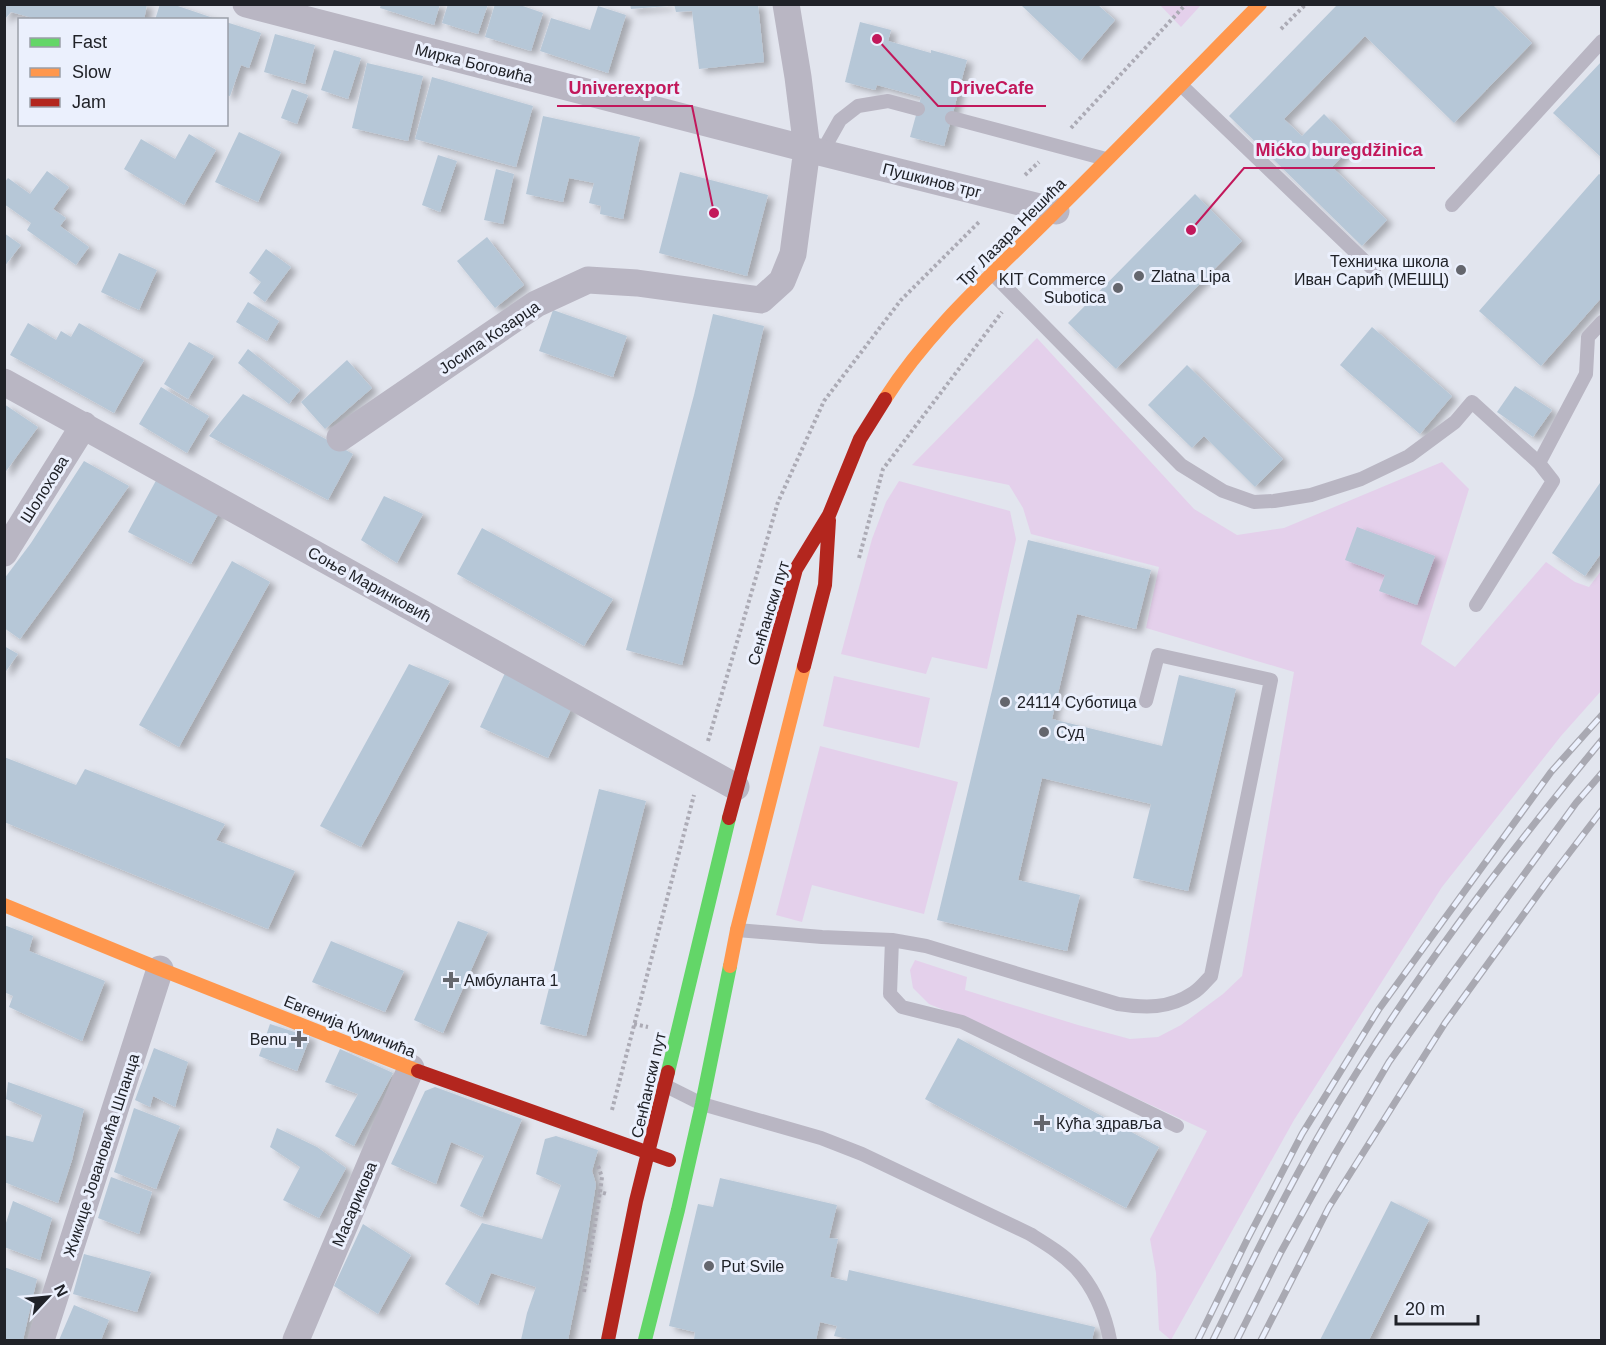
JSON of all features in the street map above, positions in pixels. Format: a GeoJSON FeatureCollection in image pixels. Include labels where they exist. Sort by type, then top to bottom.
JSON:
{"type":"FeatureCollection","features":[{"type":"Feature","properties":{"kind":"main road","name":"Трг Лазара Нешића"},"geometry":{"type":"LineString","coordinates":[[829,515],[860,438],[902,374],[946,320],[1260,4]]}},
{"type":"Feature","properties":{"kind":"main road","name":"Сенћански пут"},"geometry":{"type":"LineString","coordinates":[[608,1341],[636,1201],[650,1152],[736,787],[796,569],[829,515]]}},
{"type":"Feature","properties":{"kind":"main road"},"geometry":{"type":"LineString","coordinates":[[645,1341],[702,1104],[737,930],[825,585],[829,515]]}},
{"type":"Feature","properties":{"kind":"main road","name":"Евгенија Кумичића"},"geometry":{"type":"LineString","coordinates":[[4,905],[411,1068],[687,1167]]}},
{"type":"Feature","properties":{"kind":"street","name":"Мирка Боговића"},"geometry":{"type":"LineString","coordinates":[[246,4],[814,151]]}},
{"type":"Feature","properties":{"kind":"street"},"geometry":{"type":"LineString","coordinates":[[786,4],[814,151]]}},
{"type":"Feature","properties":{"kind":"street","name":"Пушкинов трг"},"geometry":{"type":"LineString","coordinates":[[814,151],[1056,211]]}},
{"type":"Feature","properties":{"kind":"street","name":"Јосипа Козарца"},"geometry":{"type":"LineString","coordinates":[[340,438],[536,304],[588,280],[637,283],[762,300],[782,281],[793,254],[814,151]]}},
{"type":"Feature","properties":{"kind":"street","name":"Соње Маринковић"},"geometry":{"type":"LineString","coordinates":[[4,382],[736,787]]}},
{"type":"Feature","properties":{"kind":"street","name":"Шолохова"},"geometry":{"type":"LineString","coordinates":[[4,553],[84,425]]}},
{"type":"Feature","properties":{"kind":"street","name":"Жикице Јовановића Шпанца"},"geometry":{"type":"LineString","coordinates":[[41,1341],[160,969]]}},
{"type":"Feature","properties":{"kind":"street","name":"Масарикова"},"geometry":{"type":"LineString","coordinates":[[296,1341],[411,1068]]}},
{"type":"Feature","properties":{"kind":"lane"},"geometry":{"type":"LineString","coordinates":[[1452,205],[1602,41]]}},
{"type":"Feature","properties":{"kind":"lane"},"geometry":{"type":"LineString","coordinates":[[1181,85],[1374,270]]}},
{"type":"Feature","properties":{"kind":"lane"},"geometry":{"type":"LineString","coordinates":[[814,151],[840,120],[858,106],[888,101],[918,109]]}},
{"type":"Feature","properties":{"kind":"lane"},"geometry":{"type":"LineString","coordinates":[[951,118],[1108,159]]}},
{"type":"Feature","properties":{"kind":"lane"},"geometry":{"type":"LineString","coordinates":[[993,274],[1182,465],[1223,491],[1254,502],[1311,495],[1361,479],[1409,456],[1455,422],[1472,402],[1539,463],[1552,481],[1476,605]]}},
{"type":"Feature","properties":{"kind":"lane"},"geometry":{"type":"LineString","coordinates":[[1539,463],[1586,374],[1588,337],[1602,322]]}},
{"type":"Feature","properties":{"kind":"lane"},"geometry":{"type":"LineString","coordinates":[[737,930],[892,940],[926,946],[1118,1004],[1142,1007],[1171,1004],[1194,992],[1211,976],[1271,680],[1158,655],[1146,701]]}},
{"type":"Feature","properties":{"kind":"lane"},"geometry":{"type":"LineString","coordinates":[[892,940],[890,994],[902,1007],[962,1022],[1177,1126]]}},
{"type":"Feature","properties":{"kind":"lane"},"geometry":{"type":"LineString","coordinates":[[664,1085],[702,1104],[831,1142],[903,1173],[1030,1234],[1076,1268],[1101,1307],[1110,1341]]}},
{"type":"Feature","properties":{"kind":"path"},"geometry":{"type":"LineString","coordinates":[[1275,35],[1306,4]]}},
{"type":"Feature","properties":{"kind":"path"},"geometry":{"type":"LineString","coordinates":[[858,561],[883,469],[1015,295]]}},
{"type":"Feature","properties":{"kind":"path"},"geometry":{"type":"LineString","coordinates":[[584,1295],[600,1192]]}},
{"type":"Feature","properties":{"kind":"shaded area"},"geometry":{"type":"Polygon","coordinates":[[[1160,5],[1201,5],[1181,27],[1160,5]]]}},
{"type":"Feature","properties":{"kind":"shaded area"},"geometry":{"type":"Polygon","coordinates":[[[1037,338],[1194,509],[1237,535],[1284,528],[1442,462],[1469,489],[1421,644],[1455,667],[1546,562],[1575,582],[1589,587],[1601,571],[1601,691],[1561,736],[1442,887],[1294,1120],[1171,1340],[1159,1330],[1156,1273],[1150,1239],[1207,1131],[929,1004],[913,988],[910,970],[915,960],[967,977],[965,990],[1130,1039],[1158,1037],[1181,1025],[1223,994],[1242,976],[1294,672],[1146,628],[1159,567],[1031,534],[1023,508],[1009,485],[912,465],[1037,338]]]}},
{"type":"Feature","properties":{"kind":"shaded area"},"geometry":{"type":"Polygon","coordinates":[[[899,481],[1010,511],[1016,539],[987,669],[932,657],[926,674],[841,654],[872,539],[886,502],[899,481]]]}},
{"type":"Feature","properties":{"kind":"shaded area"},"geometry":{"type":"Polygon","coordinates":[[[834,676],[930,698],[919,748],[823,726],[834,676]]]}},
{"type":"Feature","properties":{"kind":"shaded area"},"geometry":{"type":"Polygon","coordinates":[[[820,746],[958,782],[924,914],[812,885],[802,922],[776,915],[820,746]]]}},
{"type":"Feature","properties":{"kind":"building"},"geometry":{"type":"Polygon","coordinates":[[[4,4],[147,4],[144,18],[33,18],[11,12],[4,20],[4,4]]]}},
{"type":"Feature","properties":{"kind":"building"},"geometry":{"type":"Polygon","coordinates":[[[160,4],[172,4],[213,18],[156,18],[160,4]]]}},
{"type":"Feature","properties":{"kind":"building"},"geometry":{"type":"Polygon","coordinates":[[[381,4],[440,4],[434,25],[380,8],[381,4]]]}},
{"type":"Feature","properties":{"kind":"building"},"geometry":{"type":"Polygon","coordinates":[[[448,4],[488,4],[478,34],[442,23],[448,4]]]}},
{"type":"Feature","properties":{"kind":"building"},"geometry":{"type":"Polygon","coordinates":[[[495,4],[517,4],[543,13],[531,51],[485,37],[495,4]]]}},
{"type":"Feature","properties":{"kind":"building"},"geometry":{"type":"Polygon","coordinates":[[[630,4],[668,4],[668,6],[631,9],[630,4]]]}},
{"type":"Feature","properties":{"kind":"building"},"geometry":{"type":"Polygon","coordinates":[[[674,4],[758,4],[764,62],[699,69],[692,11],[676,12],[674,4]]]}},
{"type":"Feature","properties":{"kind":"building"},"geometry":{"type":"Polygon","coordinates":[[[1021,5],[1098,5],[1115,20],[1080,61],[1021,5]]]}},
{"type":"Feature","properties":{"kind":"building"},"geometry":{"type":"Polygon","coordinates":[[[1337,5],[1493,5],[1532,43],[1454,123],[1365,36],[1284,119],[1302,136],[1324,114],[1354,144],[1332,167],[1387,220],[1362,246],[1229,116],[1337,5]]]}},
{"type":"Feature","properties":{"kind":"building"},"geometry":{"type":"Polygon","coordinates":[[[598,6],[626,15],[608,73],[540,51],[551,18],[590,30],[598,6]]]}},
{"type":"Feature","properties":{"kind":"building"},"geometry":{"type":"Polygon","coordinates":[[[860,22],[891,30],[888,41],[967,60],[944,146],[910,137],[921,97],[877,85],[875,90],[845,82],[860,22]]]}},
{"type":"Feature","properties":{"kind":"building"},"geometry":{"type":"Polygon","coordinates":[[[228,23],[261,33],[249,68],[241,65],[230,96],[228,96],[228,23]]]}},
{"type":"Feature","properties":{"kind":"building"},"geometry":{"type":"Polygon","coordinates":[[[275,34],[315,45],[305,84],[264,72],[275,34]]]}},
{"type":"Feature","properties":{"kind":"building"},"geometry":{"type":"Polygon","coordinates":[[[334,50],[361,58],[348,99],[321,90],[334,50]]]}},
{"type":"Feature","properties":{"kind":"building"},"geometry":{"type":"Polygon","coordinates":[[[1602,61],[1602,158],[1553,113],[1602,61]]]}},
{"type":"Feature","properties":{"kind":"building"},"geometry":{"type":"Polygon","coordinates":[[[367,63],[423,76],[408,141],[352,128],[367,63]]]}},
{"type":"Feature","properties":{"kind":"building"},"geometry":{"type":"Polygon","coordinates":[[[432,77],[533,106],[516,167],[415,139],[432,77]]]}},
{"type":"Feature","properties":{"kind":"building"},"geometry":{"type":"Polygon","coordinates":[[[292,89],[308,95],[297,124],[281,118],[292,89]]]}},
{"type":"Feature","properties":{"kind":"building"},"geometry":{"type":"Polygon","coordinates":[[[543,116],[640,137],[623,219],[600,214],[601,206],[589,203],[594,183],[569,178],[563,202],[526,194],[543,116]]]}},
{"type":"Feature","properties":{"kind":"building"},"geometry":{"type":"Polygon","coordinates":[[[239,132],[281,152],[258,202],[215,182],[239,132]]]}},
{"type":"Feature","properties":{"kind":"building"},"geometry":{"type":"Polygon","coordinates":[[[189,134],[216,150],[184,205],[124,169],[141,139],[175,159],[189,134]]]}},
{"type":"Feature","properties":{"kind":"building"},"geometry":{"type":"Polygon","coordinates":[[[438,155],[457,161],[440,212],[422,205],[438,155]]]}},
{"type":"Feature","properties":{"kind":"building"},"geometry":{"type":"Polygon","coordinates":[[[496,169],[514,174],[503,224],[484,220],[496,169]]]}},
{"type":"Feature","properties":{"kind":"building"},"geometry":{"type":"Polygon","coordinates":[[[47,171],[69,187],[53,209],[66,218],[60,226],[89,247],[76,265],[27,230],[31,223],[4,204],[4,183],[8,178],[30,194],[47,171]]]}},
{"type":"Feature","properties":{"kind":"building"},"geometry":{"type":"Polygon","coordinates":[[[680,172],[768,195],[747,276],[659,253],[680,172]]]}},
{"type":"Feature","properties":{"kind":"building"},"geometry":{"type":"Polygon","coordinates":[[[1599,174],[1602,176],[1602,297],[1541,366],[1479,311],[1599,174]]]}},
{"type":"Feature","properties":{"kind":"building"},"geometry":{"type":"Polygon","coordinates":[[[1195,194],[1242,241],[1116,369],[1068,323],[1195,194]]]}},
{"type":"Feature","properties":{"kind":"building"},"geometry":{"type":"Polygon","coordinates":[[[4,233],[21,245],[4,267],[4,233]]]}},
{"type":"Feature","properties":{"kind":"building"},"geometry":{"type":"Polygon","coordinates":[[[487,237],[524,285],[495,308],[457,261],[487,237]]]}},
{"type":"Feature","properties":{"kind":"building"},"geometry":{"type":"Polygon","coordinates":[[[266,249],[291,267],[265,302],[253,293],[261,282],[249,273],[266,249]]]}},
{"type":"Feature","properties":{"kind":"building"},"geometry":{"type":"Polygon","coordinates":[[[119,253],[157,270],[139,310],[101,292],[119,253]]]}},
{"type":"Feature","properties":{"kind":"building"},"geometry":{"type":"Polygon","coordinates":[[[248,302],[279,321],[267,341],[236,322],[248,302]]]}},
{"type":"Feature","properties":{"kind":"building"},"geometry":{"type":"Polygon","coordinates":[[[553,310],[627,336],[613,377],[539,351],[553,310]]]}},
{"type":"Feature","properties":{"kind":"building"},"geometry":{"type":"Polygon","coordinates":[[[713,314],[764,326],[682,665],[626,650],[694,395],[713,314]]]}},
{"type":"Feature","properties":{"kind":"building"},"geometry":{"type":"Polygon","coordinates":[[[28,323],[56,340],[61,331],[71,337],[79,323],[144,360],[114,413],[10,355],[28,323]]]}},
{"type":"Feature","properties":{"kind":"building"},"geometry":{"type":"Polygon","coordinates":[[[1372,327],[1452,396],[1420,434],[1340,365],[1372,327]]]}},
{"type":"Feature","properties":{"kind":"building"},"geometry":{"type":"Polygon","coordinates":[[[189,342],[214,356],[188,399],[164,384],[189,342]]]}},
{"type":"Feature","properties":{"kind":"building"},"geometry":{"type":"Polygon","coordinates":[[[248,349],[300,390],[289,404],[238,363],[248,349]]]}},
{"type":"Feature","properties":{"kind":"building"},"geometry":{"type":"Polygon","coordinates":[[[347,360],[372,388],[325,429],[301,402],[347,360]]]}},
{"type":"Feature","properties":{"kind":"building"},"geometry":{"type":"Polygon","coordinates":[[[1187,365],[1283,459],[1255,487],[1204,436],[1192,448],[1148,405],[1187,365]]]}},
{"type":"Feature","properties":{"kind":"building"},"geometry":{"type":"Polygon","coordinates":[[[1515,386],[1552,410],[1533,437],[1497,412],[1515,386]]]}},
{"type":"Feature","properties":{"kind":"building"},"geometry":{"type":"Polygon","coordinates":[[[161,387],[209,416],[187,453],[139,424],[161,387]]]}},
{"type":"Feature","properties":{"kind":"building"},"geometry":{"type":"Polygon","coordinates":[[[243,394],[353,454],[328,500],[209,436],[243,394]]]}},
{"type":"Feature","properties":{"kind":"building"},"geometry":{"type":"Polygon","coordinates":[[[4,404],[38,427],[4,474],[4,404]]]}},
{"type":"Feature","properties":{"kind":"building"},"geometry":{"type":"Polygon","coordinates":[[[84,461],[129,486],[20,639],[4,628],[4,579],[31,543],[84,461]]]}},
{"type":"Feature","properties":{"kind":"building"},"geometry":{"type":"Polygon","coordinates":[[[159,475],[221,509],[191,564],[128,532],[159,475]]]}},
{"type":"Feature","properties":{"kind":"building"},"geometry":{"type":"Polygon","coordinates":[[[1602,480],[1602,552],[1585,576],[1552,553],[1602,480]]]}},
{"type":"Feature","properties":{"kind":"building"},"geometry":{"type":"Polygon","coordinates":[[[384,496],[423,514],[397,563],[361,540],[384,496]]]}},
{"type":"Feature","properties":{"kind":"building"},"geometry":{"type":"Polygon","coordinates":[[[1357,527],[1435,556],[1417,605],[1379,591],[1385,575],[1345,560],[1357,527]]]}},
{"type":"Feature","properties":{"kind":"building"},"geometry":{"type":"Polygon","coordinates":[[[482,528],[613,599],[584,646],[457,574],[482,528]]]}},
{"type":"Feature","properties":{"kind":"building","name":"Суд"},"geometry":{"type":"Polygon","coordinates":[[[1028,540],[1151,570],[1136,629],[1077,614],[1052,719],[1162,746],[1179,675],[1236,689],[1188,891],[1133,878],[1151,804],[1042,778],[1018,880],[1080,895],[1067,951],[937,920],[1028,540]]]}},
{"type":"Feature","properties":{"kind":"building"},"geometry":{"type":"Polygon","coordinates":[[[232,561],[270,582],[179,747],[139,725],[232,561]]]}},
{"type":"Feature","properties":{"kind":"building"},"geometry":{"type":"Polygon","coordinates":[[[4,646],[18,654],[4,674],[4,646]]]}},
{"type":"Feature","properties":{"kind":"building"},"geometry":{"type":"Polygon","coordinates":[[[409,664],[450,681],[361,847],[320,826],[409,664]]]}},
{"type":"Feature","properties":{"kind":"building"},"geometry":{"type":"Polygon","coordinates":[[[505,673],[572,707],[548,758],[480,727],[505,673]]]}},
{"type":"Feature","properties":{"kind":"building"},"geometry":{"type":"Polygon","coordinates":[[[4,757],[76,785],[85,769],[225,824],[216,840],[295,871],[268,929],[4,822],[4,757]]]}},
{"type":"Feature","properties":{"kind":"building"},"geometry":{"type":"Polygon","coordinates":[[[599,789],[646,801],[586,1036],[540,1024],[599,789]]]}},
{"type":"Feature","properties":{"kind":"building"},"geometry":{"type":"Polygon","coordinates":[[[458,921],[488,932],[443,1033],[414,1020],[458,921]]]}},
{"type":"Feature","properties":{"kind":"building"},"geometry":{"type":"Polygon","coordinates":[[[4,925],[33,936],[29,951],[105,981],[82,1041],[9,1007],[13,996],[4,992],[4,925]]]}},
{"type":"Feature","properties":{"kind":"building"},"geometry":{"type":"Polygon","coordinates":[[[331,941],[404,971],[385,1012],[312,982],[331,941]]]}},
{"type":"Feature","properties":{"kind":"building"},"geometry":{"type":"Polygon","coordinates":[[[270,1024],[310,1037],[297,1071],[259,1056],[270,1024]]]}},
{"type":"Feature","properties":{"kind":"building","name":"Кућа здравља"},"geometry":{"type":"Polygon","coordinates":[[[958,1038],[1159,1147],[1126,1208],[925,1099],[958,1038]]]}},
{"type":"Feature","properties":{"kind":"building"},"geometry":{"type":"Polygon","coordinates":[[[154,1048],[188,1062],[175,1107],[153,1096],[150,1107],[135,1100],[154,1048]]]}},
{"type":"Feature","properties":{"kind":"building"},"geometry":{"type":"Polygon","coordinates":[[[340,1049],[393,1073],[354,1146],[335,1136],[358,1094],[325,1082],[340,1049]]]}},
{"type":"Feature","properties":{"kind":"building"},"geometry":{"type":"Polygon","coordinates":[[[8,1082],[84,1109],[72,1160],[58,1203],[4,1182],[4,1135],[33,1142],[42,1115],[6,1099],[8,1082]]]}},
{"type":"Feature","properties":{"kind":"building"},"geometry":{"type":"Polygon","coordinates":[[[435,1087],[522,1119],[482,1217],[460,1206],[484,1156],[451,1142],[436,1184],[391,1164],[425,1091],[435,1087]]]}},
{"type":"Feature","properties":{"kind":"building"},"geometry":{"type":"Polygon","coordinates":[[[134,1108],[180,1126],[156,1189],[114,1172],[134,1108]]]}},
{"type":"Feature","properties":{"kind":"building"},"geometry":{"type":"Polygon","coordinates":[[[277,1128],[317,1147],[346,1168],[319,1218],[283,1200],[300,1167],[270,1147],[277,1128]]]}},
{"type":"Feature","properties":{"kind":"building"},"geometry":{"type":"Polygon","coordinates":[[[556,1136],[598,1150],[592,1171],[596,1184],[582,1271],[568,1340],[521,1340],[536,1287],[491,1273],[478,1305],[445,1284],[482,1223],[542,1239],[561,1185],[536,1174],[545,1139],[556,1136]]]}},
{"type":"Feature","properties":{"kind":"building"},"geometry":{"type":"Polygon","coordinates":[[[111,1177],[152,1192],[139,1234],[98,1218],[111,1177]]]}},
{"type":"Feature","properties":{"kind":"building"},"geometry":{"type":"Polygon","coordinates":[[[720,1178],[837,1205],[829,1238],[838,1239],[830,1277],[847,1281],[849,1270],[1095,1327],[1092,1340],[853,1340],[834,1336],[837,1326],[820,1322],[816,1340],[694,1340],[695,1332],[669,1326],[698,1204],[713,1207],[720,1178]]]}},
{"type":"Feature","properties":{"kind":"building"},"geometry":{"type":"Polygon","coordinates":[[[13,1201],[52,1218],[40,1260],[4,1247],[4,1229],[13,1201]]]}},
{"type":"Feature","properties":{"kind":"building"},"geometry":{"type":"Polygon","coordinates":[[[1391,1201],[1429,1220],[1369,1340],[1320,1340],[1391,1201]]]}},
{"type":"Feature","properties":{"kind":"building"},"geometry":{"type":"Polygon","coordinates":[[[363,1224],[411,1255],[378,1314],[334,1286],[363,1224]]]}},
{"type":"Feature","properties":{"kind":"building"},"geometry":{"type":"Polygon","coordinates":[[[84,1254],[151,1272],[137,1312],[73,1294],[84,1254]]]}},
{"type":"Feature","properties":{"kind":"building"},"geometry":{"type":"Polygon","coordinates":[[[4,1267],[37,1279],[23,1340],[4,1340],[4,1267]]]}},
{"type":"Feature","properties":{"kind":"building"},"geometry":{"type":"Polygon","coordinates":[[[74,1305],[109,1320],[101,1340],[59,1340],[74,1305]]]}},
{"type":"Feature","properties":{"kind":"railway"},"geometry":{"type":"LineString","coordinates":[[1198,1340],[1302,1134],[1379,1009],[1551,772],[1602,715]]}},
{"type":"Feature","properties":{"kind":"railway"},"geometry":{"type":"LineString","coordinates":[[1213,1340],[1311,1149],[1357,1072],[1456,926],[1602,740]]}},
{"type":"Feature","properties":{"kind":"railway"},"geometry":{"type":"LineString","coordinates":[[1237,1340],[1281,1252],[1389,1062],[1576,803],[1602,773]]}},
{"type":"Feature","properties":{"kind":"railway"},"geometry":{"type":"LineString","coordinates":[[1261,1340],[1329,1207],[1445,1023],[1602,810]]}},
{"type":"Feature","properties":{"kind":"traffic: fast"},"geometry":{"type":"LineString","coordinates":[[668,1072],[729,818]]}},
{"type":"Feature","properties":{"kind":"traffic: fast"},"geometry":{"type":"LineString","coordinates":[[645,1340],[678,1210],[730,966]]}},
{"type":"Feature","properties":{"kind":"traffic: slow"},"geometry":{"type":"LineString","coordinates":[[885,399],[922,348],[942,325],[1260,4]]}},
{"type":"Feature","properties":{"kind":"traffic: slow"},"geometry":{"type":"LineString","coordinates":[[730,966],[737,930],[804,666]]}},
{"type":"Feature","properties":{"kind":"traffic: slow"},"geometry":{"type":"LineString","coordinates":[[4,905],[418,1071]]}},
{"type":"Feature","properties":{"kind":"traffic: jam"},"geometry":{"type":"LineString","coordinates":[[729,818],[796,569],[829,515],[860,439],[885,399]]}},
{"type":"Feature","properties":{"kind":"traffic: jam"},"geometry":{"type":"LineString","coordinates":[[804,666],[825,585],[829,520]]}},
{"type":"Feature","properties":{"kind":"traffic: jam"},"geometry":{"type":"LineString","coordinates":[[418,1071],[669,1160]]}},
{"type":"Feature","properties":{"kind":"traffic: jam"},"geometry":{"type":"LineString","coordinates":[[608,1340],[636,1201],[668,1072]]}},
{"type":"Feature","properties":{"kind":"place","name":"DriveCafe"},"geometry":{"type":"Point","coordinates":[877,39]}},
{"type":"Feature","properties":{"kind":"place","name":"Univerexport"},"geometry":{"type":"Point","coordinates":[714,213]}},
{"type":"Feature","properties":{"kind":"place","name":"Mićko buregdžinica"},"geometry":{"type":"Point","coordinates":[1191,230]}},
{"type":"Feature","properties":{"kind":"place","name":"Техничка школа Иван Сарић (МЕШЦ)"},"geometry":{"type":"Point","coordinates":[1461,270]}},
{"type":"Feature","properties":{"kind":"place","name":"Zlatna Lipa"},"geometry":{"type":"Point","coordinates":[1139,276]}},
{"type":"Feature","properties":{"kind":"place","name":"KIT Commerce Subotica"},"geometry":{"type":"Point","coordinates":[1118,288]}},
{"type":"Feature","properties":{"kind":"place","name":"24114 Суботица"},"geometry":{"type":"Point","coordinates":[1005,702]}},
{"type":"Feature","properties":{"kind":"place","name":"Суд"},"geometry":{"type":"Point","coordinates":[1044,732]}},
{"type":"Feature","properties":{"kind":"place","name":"Амбуланта 1"},"geometry":{"type":"Point","coordinates":[451,980]}},
{"type":"Feature","properties":{"kind":"place","name":"Benu"},"geometry":{"type":"Point","coordinates":[299,1039]}},
{"type":"Feature","properties":{"kind":"place","name":"Кућа здравља"},"geometry":{"type":"Point","coordinates":[1042,1123]}},
{"type":"Feature","properties":{"kind":"place","name":"Put Svile"},"geometry":{"type":"Point","coordinates":[709,1266]}}]}
